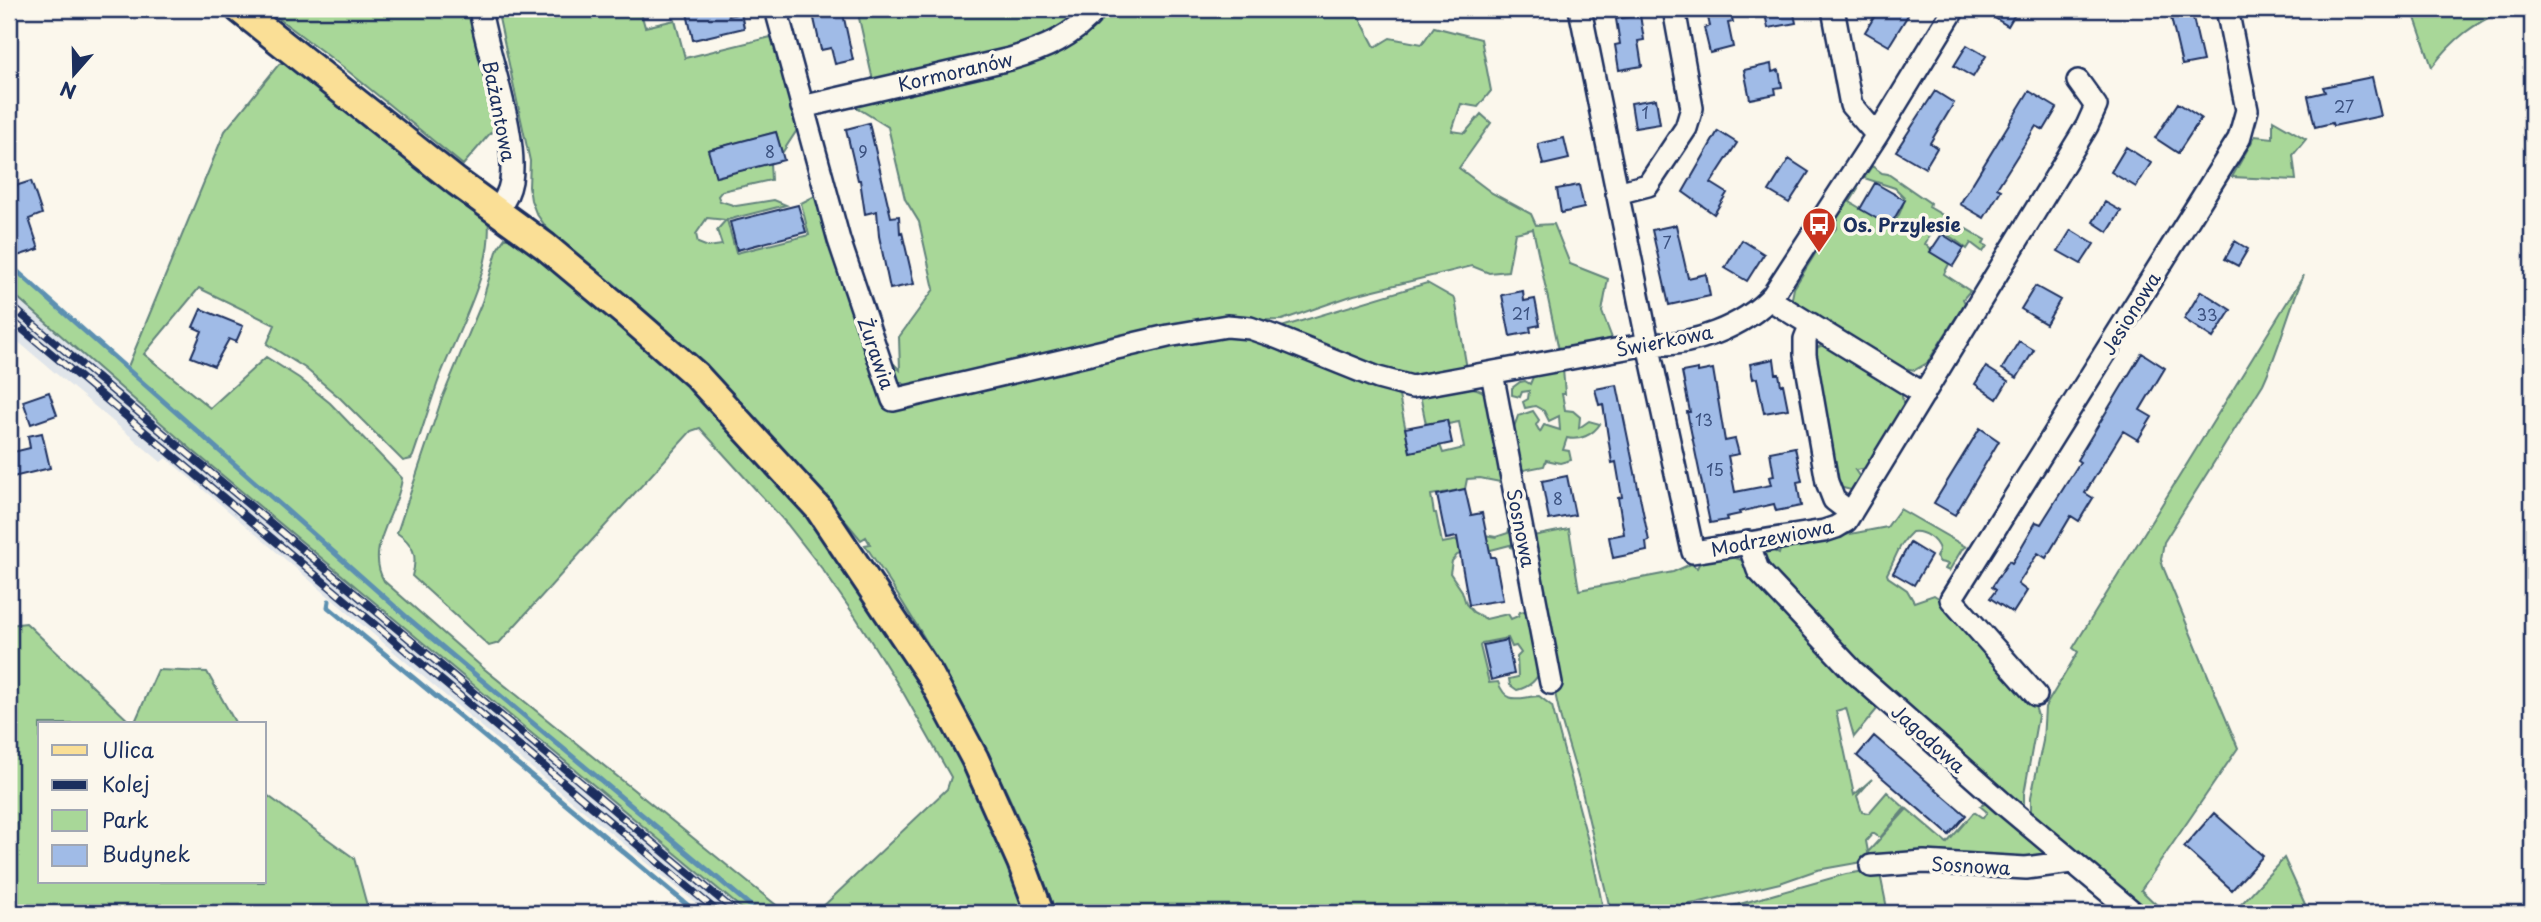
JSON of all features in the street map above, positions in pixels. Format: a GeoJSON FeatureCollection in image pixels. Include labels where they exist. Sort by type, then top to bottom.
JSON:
{"type":"FeatureCollection","features":[{"type":"Feature","properties":{"kind":"main road"},"geometry":{"type":"LineString","coordinates":[[239,9],[545,246],[695,376],[818,508],[930,675],[975,759],[1021,862],[1040,913]]}},
{"type":"Feature","properties":{"kind":"street","name":"Bażantowa"},"geometry":{"type":"LineString","coordinates":[[480,9],[511,146],[511,181],[497,211]]}},
{"type":"Feature","properties":{"kind":"street","name":"Żurawia"},"geometry":{"type":"LineString","coordinates":[[776,9],[839,240],[893,400],[1196,330],[1227,326],[1250,328],[1276,337]]}},
{"type":"Feature","properties":{"kind":"street","name":"Kormoranów"},"geometry":{"type":"LineString","coordinates":[[802,107],[1041,50],[1066,37],[1096,9]]}},
{"type":"Feature","properties":{"kind":"street"},"geometry":{"type":"LineString","coordinates":[[1617,193],[1648,185],[1686,128],[1692,108],[1674,9]]}},
{"type":"Feature","properties":{"kind":"street"},"geometry":{"type":"LineString","coordinates":[[1833,9],[1851,105],[1877,135]]}},
{"type":"Feature","properties":{"kind":"street","name":"Świerkowa"},"geometry":{"type":"LineString","coordinates":[[1276,337],[1378,378],[1412,387],[1648,344],[1665,344],[1718,331],[1736,323],[1769,299],[1877,135],[1954,9]]}},
{"type":"Feature","properties":{"kind":"street","name":"Jesionowa"},"geometry":{"type":"LineString","coordinates":[[2036,695],[1951,599],[2239,139],[2247,110],[2227,9]]}},
{"type":"Feature","properties":{"kind":"street","name":"Modrzewiowa"},"geometry":{"type":"LineString","coordinates":[[1580,10],[1693,552],[1832,529],[1843,523],[2087,126],[2096,106],[2078,81]]}},
{"type":"Feature","properties":{"kind":"street"},"geometry":{"type":"LineString","coordinates":[[1769,299],[1924,394]]}},
{"type":"Feature","properties":{"kind":"street"},"geometry":{"type":"LineString","coordinates":[[1811,324],[1805,339],[1805,355],[1827,482],[1834,500],[1851,513]]}},
{"type":"Feature","properties":{"kind":"street","name":"Sosnowa"},"geometry":{"type":"LineString","coordinates":[[1492,373],[1550,683]]}},
{"type":"Feature","properties":{"kind":"street","name":"Jagodowa"},"geometry":{"type":"LineString","coordinates":[[1748,542],[1758,570],[1853,671],[2133,913]]}},
{"type":"Feature","properties":{"kind":"street","name":"Sosnowa"},"geometry":{"type":"LineString","coordinates":[[1871,866],[1924,863],[2026,868],[2071,862]]}},
{"type":"Feature","properties":{"kind":"shaded area"},"geometry":{"type":"Polygon","coordinates":[[[9,288],[151,407],[192,450],[746,913],[708,913],[500,742],[166,458],[161,462],[9,334],[9,288]]]}},
{"type":"Feature","properties":{"kind":"green space"},"geometry":{"type":"Polygon","coordinates":[[[266,9],[470,9],[497,129],[492,131],[463,165],[343,67],[266,9]]]}},
{"type":"Feature","properties":{"kind":"green space"},"geometry":{"type":"Polygon","coordinates":[[[497,9],[640,9],[645,27],[675,20],[685,58],[775,36],[799,127],[782,153],[776,132],[709,150],[716,177],[770,163],[771,180],[722,191],[718,196],[720,201],[736,206],[774,200],[786,205],[727,220],[736,253],[809,235],[801,203],[819,194],[890,410],[1216,335],[1257,339],[1399,396],[1410,451],[1440,445],[1443,453],[1464,448],[1459,422],[1448,424],[1447,420],[1426,424],[1420,395],[1462,387],[1486,394],[1505,483],[1480,478],[1467,479],[1465,489],[1431,495],[1434,513],[1442,543],[1485,535],[1496,537],[1508,533],[1510,526],[1514,528],[1511,547],[1510,545],[1487,551],[1476,549],[1457,555],[1452,561],[1450,573],[1462,591],[1466,604],[1473,612],[1486,619],[1508,614],[1511,619],[1520,612],[1530,610],[1542,669],[1532,682],[1517,690],[1510,685],[1509,679],[1518,677],[1517,657],[1521,653],[1516,646],[1512,647],[1508,638],[1482,643],[1480,646],[1489,683],[1498,682],[1510,697],[1539,696],[1552,706],[1592,856],[1604,913],[1056,913],[1018,816],[973,723],[894,588],[865,545],[870,544],[866,537],[861,540],[815,484],[736,397],[669,331],[546,227],[531,200],[530,161],[497,9]],[[707,218],[696,234],[698,243],[708,247],[722,245],[717,230],[726,220],[707,218]]]}},
{"type":"Feature","properties":{"kind":"green space"},"geometry":{"type":"Polygon","coordinates":[[[857,9],[1088,9],[1059,35],[1020,50],[874,85],[857,9]]]}},
{"type":"Feature","properties":{"kind":"green space"},"geometry":{"type":"Polygon","coordinates":[[[1108,9],[1355,9],[1375,47],[1390,38],[1422,44],[1434,27],[1481,39],[1491,91],[1478,107],[1461,104],[1452,131],[1465,133],[1481,114],[1491,123],[1459,168],[1492,193],[1531,214],[1536,225],[1554,224],[1570,264],[1608,279],[1602,312],[1613,341],[1559,350],[1533,229],[1515,233],[1508,271],[1489,273],[1472,266],[1354,295],[1282,320],[1201,321],[913,389],[895,379],[888,358],[900,370],[899,337],[934,289],[919,222],[905,199],[888,127],[851,104],[1046,58],[1080,39],[1099,22],[1108,9]]]}},
{"type":"Feature","properties":{"kind":"green space"},"geometry":{"type":"Polygon","coordinates":[[[2412,9],[2506,9],[2465,33],[2432,67],[2412,9]]]}},
{"type":"Feature","properties":{"kind":"green space"},"geometry":{"type":"Polygon","coordinates":[[[287,61],[488,216],[489,236],[480,278],[439,379],[413,456],[403,461],[340,398],[305,368],[267,344],[275,325],[199,288],[144,354],[210,408],[266,357],[299,378],[330,403],[402,478],[400,491],[380,542],[379,568],[384,581],[482,667],[786,913],[747,913],[192,450],[9,290],[9,264],[127,369],[225,131],[279,64],[287,61]]]}},
{"type":"Feature","properties":{"kind":"green space"},"geometry":{"type":"Polygon","coordinates":[[[2273,120],[2306,139],[2293,155],[2296,180],[2232,177],[2255,136],[2273,138],[2273,120]]]}},
{"type":"Feature","properties":{"kind":"green space"},"geometry":{"type":"Polygon","coordinates":[[[1872,166],[1930,203],[1929,207],[1985,240],[1983,244],[1987,246],[1983,252],[1971,243],[1967,249],[1945,234],[1932,231],[1925,244],[1931,252],[1949,264],[1944,274],[1970,291],[1927,363],[1915,370],[1904,368],[1798,305],[1792,298],[1794,288],[1828,233],[1837,227],[1836,220],[1855,187],[1858,189],[1850,202],[1890,226],[1898,217],[1904,197],[1895,188],[1864,178],[1872,166]]]}},
{"type":"Feature","properties":{"kind":"green space"},"geometry":{"type":"Polygon","coordinates":[[[512,237],[652,347],[796,498],[880,610],[965,757],[1031,913],[816,913],[947,789],[951,777],[904,694],[823,570],[787,524],[700,428],[691,431],[499,643],[489,646],[412,576],[415,562],[413,551],[397,533],[441,401],[482,302],[498,248],[505,238],[512,237]]]}},
{"type":"Feature","properties":{"kind":"green space"},"geometry":{"type":"Polygon","coordinates":[[[2304,275],[2263,384],[2164,542],[2161,559],[2163,567],[2238,748],[2141,890],[2163,911],[2146,913],[2031,821],[2031,797],[2043,741],[2045,707],[2078,652],[2073,648],[2304,275]]]}},
{"type":"Feature","properties":{"kind":"green space"},"geometry":{"type":"Polygon","coordinates":[[[1427,283],[1455,299],[1467,369],[1429,376],[1407,376],[1374,367],[1278,328],[1427,283]]]}},
{"type":"Feature","properties":{"kind":"green space"},"geometry":{"type":"Polygon","coordinates":[[[1824,344],[1901,392],[1904,406],[1869,468],[1855,470],[1862,480],[1851,490],[1839,487],[1835,482],[1813,350],[1824,344]]]}},
{"type":"Feature","properties":{"kind":"green space"},"geometry":{"type":"Polygon","coordinates":[[[1563,369],[1565,394],[1562,394],[1565,410],[1573,411],[1580,417],[1579,428],[1589,421],[1600,424],[1585,436],[1567,438],[1563,450],[1569,451],[1571,460],[1560,463],[1546,460],[1544,466],[1524,470],[1519,467],[1507,437],[1518,416],[1533,411],[1539,420],[1536,425],[1540,432],[1544,425],[1560,430],[1559,416],[1549,421],[1544,411],[1535,406],[1525,408],[1523,402],[1528,399],[1529,391],[1522,392],[1520,397],[1512,395],[1512,388],[1520,382],[1530,384],[1533,377],[1563,369]]]}},
{"type":"Feature","properties":{"kind":"green space"},"geometry":{"type":"Polygon","coordinates":[[[1900,509],[1966,547],[1962,549],[1949,571],[1945,569],[1948,564],[1940,562],[1936,557],[1939,550],[1932,539],[1925,534],[1912,532],[1900,546],[1888,577],[1907,590],[1914,602],[1934,595],[1952,607],[2031,693],[2038,716],[2024,794],[2024,816],[1897,704],[1761,560],[1763,554],[1770,549],[1779,554],[1781,547],[1887,527],[1900,509]]]}},
{"type":"Feature","properties":{"kind":"green space"},"geometry":{"type":"Polygon","coordinates":[[[1569,529],[1579,590],[1673,572],[1691,564],[1697,568],[1703,562],[1720,559],[1736,558],[1746,563],[1830,659],[1878,708],[1854,737],[1846,708],[1836,711],[1854,795],[1872,779],[1857,796],[1862,812],[1869,813],[1887,792],[1905,808],[1880,838],[1873,833],[1866,841],[1868,852],[1907,809],[1947,843],[1974,812],[1983,818],[1987,812],[1980,806],[1989,802],[2046,852],[2043,859],[1862,862],[1817,870],[1780,883],[1696,903],[1640,913],[1611,913],[1553,684],[1533,536],[1569,529]]]}},
{"type":"Feature","properties":{"kind":"green space"},"geometry":{"type":"Polygon","coordinates":[[[26,623],[130,722],[38,722],[38,884],[266,884],[266,794],[354,858],[369,913],[9,913],[9,625],[26,623]]]}},
{"type":"Feature","properties":{"kind":"green space"},"geometry":{"type":"Polygon","coordinates":[[[158,670],[207,672],[235,722],[135,722],[158,670]]]}},
{"type":"Feature","properties":{"kind":"green space"},"geometry":{"type":"Polygon","coordinates":[[[2284,858],[2309,913],[2233,913],[2284,858]]]}},
{"type":"Feature","properties":{"kind":"green space"},"geometry":{"type":"Polygon","coordinates":[[[1879,869],[1888,913],[1708,913],[1846,874],[1879,869]]]}},
{"type":"Feature","properties":{"kind":"building"},"geometry":{"type":"Polygon","coordinates":[[[702,9],[727,9],[729,16],[741,13],[744,28],[693,40],[687,13],[702,9]]]}},
{"type":"Feature","properties":{"kind":"building"},"geometry":{"type":"Polygon","coordinates":[[[842,9],[853,60],[835,64],[831,48],[821,50],[813,14],[842,9]]]}},
{"type":"Feature","properties":{"kind":"building"},"geometry":{"type":"Polygon","coordinates":[[[1706,9],[1730,9],[1733,22],[1728,23],[1733,47],[1710,53],[1704,28],[1710,26],[1706,9]]]}},
{"type":"Feature","properties":{"kind":"building"},"geometry":{"type":"Polygon","coordinates":[[[1764,9],[1793,9],[1796,23],[1768,28],[1764,9]]]}},
{"type":"Feature","properties":{"kind":"building"},"geometry":{"type":"Polygon","coordinates":[[[1879,9],[1898,9],[1908,15],[1889,46],[1865,32],[1879,9]]]}},
{"type":"Feature","properties":{"kind":"building"},"geometry":{"type":"Polygon","coordinates":[[[1980,9],[2018,9],[2008,26],[1980,9]]]}},
{"type":"Feature","properties":{"kind":"building"},"geometry":{"type":"Polygon","coordinates":[[[2169,9],[2191,9],[2203,61],[2182,65],[2169,9]]]}},
{"type":"Feature","properties":{"kind":"building"},"geometry":{"type":"Polygon","coordinates":[[[1640,15],[1644,40],[1638,41],[1642,66],[1619,70],[1615,45],[1620,44],[1616,19],[1640,15]]]}},
{"type":"Feature","properties":{"kind":"building"},"geometry":{"type":"Polygon","coordinates":[[[1967,45],[1986,56],[1973,77],[1954,66],[1967,45]]]}},
{"type":"Feature","properties":{"kind":"building"},"geometry":{"type":"Polygon","coordinates":[[[1771,64],[1772,72],[1779,70],[1782,87],[1775,88],[1776,94],[1750,99],[1744,70],[1771,64]]]}},
{"type":"Feature","properties":{"kind":"building"},"geometry":{"type":"Polygon","coordinates":[[[2372,77],[2381,116],[2315,127],[2308,96],[2325,92],[2323,87],[2372,77]]]}},
{"type":"Feature","properties":{"kind":"building"},"geometry":{"type":"Polygon","coordinates":[[[1935,91],[1954,103],[1930,143],[1937,148],[1925,168],[1896,151],[1935,91]]]}},
{"type":"Feature","properties":{"kind":"building"},"geometry":{"type":"Polygon","coordinates":[[[2029,91],[2057,108],[2044,130],[2036,126],[1997,188],[2001,190],[1984,218],[1960,204],[2029,91]]]}},
{"type":"Feature","properties":{"kind":"building"},"geometry":{"type":"Polygon","coordinates":[[[1656,99],[1660,124],[1635,128],[1631,103],[1656,99]]]}},
{"type":"Feature","properties":{"kind":"building"},"geometry":{"type":"Polygon","coordinates":[[[2178,103],[2201,118],[2178,153],[2155,138],[2178,103]]]}},
{"type":"Feature","properties":{"kind":"building"},"geometry":{"type":"Polygon","coordinates":[[[869,123],[891,217],[899,216],[900,233],[902,232],[914,284],[890,289],[879,236],[877,211],[865,214],[860,180],[846,129],[869,123]]]}},
{"type":"Feature","properties":{"kind":"building"},"geometry":{"type":"Polygon","coordinates":[[[1718,131],[1737,143],[1711,183],[1727,193],[1714,214],[1683,192],[1718,131]]]}},
{"type":"Feature","properties":{"kind":"building"},"geometry":{"type":"Polygon","coordinates":[[[776,132],[784,160],[716,177],[708,150],[776,132]]]}},
{"type":"Feature","properties":{"kind":"building"},"geometry":{"type":"Polygon","coordinates":[[[1564,138],[1569,159],[1543,165],[1538,144],[1564,138]]]}},
{"type":"Feature","properties":{"kind":"building"},"geometry":{"type":"Polygon","coordinates":[[[2126,147],[2151,163],[2136,187],[2111,172],[2126,147]]]}},
{"type":"Feature","properties":{"kind":"building"},"geometry":{"type":"Polygon","coordinates":[[[1789,159],[1809,172],[1789,203],[1769,191],[1789,159]]]}},
{"type":"Feature","properties":{"kind":"building"},"geometry":{"type":"Polygon","coordinates":[[[31,181],[42,214],[29,219],[39,249],[11,258],[9,188],[31,181]]]}},
{"type":"Feature","properties":{"kind":"building"},"geometry":{"type":"Polygon","coordinates":[[[1875,183],[1905,200],[1890,226],[1860,209],[1875,183]]]}},
{"type":"Feature","properties":{"kind":"building"},"geometry":{"type":"Polygon","coordinates":[[[1579,185],[1584,208],[1561,213],[1557,189],[1579,185]]]}},
{"type":"Feature","properties":{"kind":"building"},"geometry":{"type":"Polygon","coordinates":[[[2105,202],[2121,211],[2108,232],[2093,222],[2105,202]]]}},
{"type":"Feature","properties":{"kind":"building"},"geometry":{"type":"Polygon","coordinates":[[[798,205],[806,232],[737,250],[730,222],[798,205]]]}},
{"type":"Feature","properties":{"kind":"building"},"geometry":{"type":"Polygon","coordinates":[[[1676,225],[1688,278],[1706,274],[1710,296],[1669,305],[1652,230],[1676,225]]]}},
{"type":"Feature","properties":{"kind":"building"},"geometry":{"type":"Polygon","coordinates":[[[2071,230],[2094,244],[2081,264],[2058,251],[2071,230]]]}},
{"type":"Feature","properties":{"kind":"building"},"geometry":{"type":"Polygon","coordinates":[[[1942,234],[1964,248],[1953,266],[1930,252],[1942,234]]]}},
{"type":"Feature","properties":{"kind":"building"},"geometry":{"type":"Polygon","coordinates":[[[1742,240],[1764,254],[1747,281],[1725,268],[1742,240]]]}},
{"type":"Feature","properties":{"kind":"building"},"geometry":{"type":"Polygon","coordinates":[[[2235,241],[2248,249],[2238,266],[2225,259],[2235,241]]]}},
{"type":"Feature","properties":{"kind":"building"},"geometry":{"type":"Polygon","coordinates":[[[2035,286],[2060,300],[2046,324],[2021,309],[2035,286]]]}},
{"type":"Feature","properties":{"kind":"building"},"geometry":{"type":"Polygon","coordinates":[[[1523,291],[1524,301],[1535,299],[1540,325],[1530,327],[1531,332],[1510,336],[1502,295],[1523,291]]]}},
{"type":"Feature","properties":{"kind":"building"},"geometry":{"type":"Polygon","coordinates":[[[2201,291],[2231,310],[2213,338],[2184,319],[2201,291]]]}},
{"type":"Feature","properties":{"kind":"building"},"geometry":{"type":"Polygon","coordinates":[[[201,309],[243,326],[236,342],[229,339],[214,366],[191,357],[202,331],[193,327],[201,309]]]}},
{"type":"Feature","properties":{"kind":"building"},"geometry":{"type":"Polygon","coordinates":[[[2019,341],[2034,350],[2017,378],[2002,369],[2019,341]]]}},
{"type":"Feature","properties":{"kind":"building"},"geometry":{"type":"Polygon","coordinates":[[[2142,353],[2165,368],[2140,410],[2152,417],[2138,440],[2123,431],[2085,493],[2093,498],[2079,521],[2071,516],[2046,558],[2038,553],[2018,584],[2027,591],[2013,613],[1990,598],[1996,590],[1992,587],[2009,561],[2012,563],[2036,522],[2041,524],[2142,353]]]}},
{"type":"Feature","properties":{"kind":"building"},"geometry":{"type":"Polygon","coordinates":[[[1774,359],[1776,374],[1779,374],[1781,385],[1783,384],[1788,409],[1764,413],[1757,378],[1753,379],[1750,364],[1774,359]]]}},
{"type":"Feature","properties":{"kind":"building"},"geometry":{"type":"Polygon","coordinates":[[[1986,367],[2008,381],[1997,399],[1975,384],[1986,367]]]}},
{"type":"Feature","properties":{"kind":"building"},"geometry":{"type":"Polygon","coordinates":[[[1698,369],[1698,372],[1713,369],[1725,441],[1735,439],[1739,454],[1728,456],[1735,492],[1771,485],[1769,477],[1774,476],[1770,452],[1795,447],[1802,481],[1797,482],[1801,506],[1776,511],[1774,504],[1739,512],[1740,514],[1726,517],[1727,520],[1710,523],[1687,412],[1690,412],[1682,372],[1698,369]]]}},
{"type":"Feature","properties":{"kind":"building"},"geometry":{"type":"Polygon","coordinates":[[[1617,385],[1649,541],[1646,542],[1647,551],[1613,558],[1609,537],[1624,534],[1618,498],[1622,497],[1616,462],[1612,463],[1603,404],[1599,405],[1595,389],[1617,385]]]}},
{"type":"Feature","properties":{"kind":"building"},"geometry":{"type":"Polygon","coordinates":[[[49,392],[57,415],[31,424],[23,401],[49,392]]]}},
{"type":"Feature","properties":{"kind":"building"},"geometry":{"type":"Polygon","coordinates":[[[1447,420],[1452,443],[1410,452],[1405,428],[1447,420]]]}},
{"type":"Feature","properties":{"kind":"building"},"geometry":{"type":"Polygon","coordinates":[[[1980,428],[1999,441],[1955,515],[1934,503],[1980,428]]]}},
{"type":"Feature","properties":{"kind":"building"},"geometry":{"type":"Polygon","coordinates":[[[42,433],[50,468],[9,478],[9,453],[30,448],[28,436],[42,433]]]}},
{"type":"Feature","properties":{"kind":"building"},"geometry":{"type":"Polygon","coordinates":[[[1567,476],[1575,515],[1549,520],[1542,481],[1567,476]]]}},
{"type":"Feature","properties":{"kind":"building"},"geometry":{"type":"Polygon","coordinates":[[[1465,489],[1471,515],[1482,513],[1491,557],[1495,557],[1503,600],[1469,605],[1457,537],[1446,539],[1437,495],[1465,489]]]}},
{"type":"Feature","properties":{"kind":"building"},"geometry":{"type":"Polygon","coordinates":[[[1910,543],[1931,556],[1914,585],[1893,573],[1910,543]]]}},
{"type":"Feature","properties":{"kind":"building"},"geometry":{"type":"Polygon","coordinates":[[[1507,640],[1514,674],[1491,680],[1483,645],[1507,640]]]}},
{"type":"Feature","properties":{"kind":"building"},"geometry":{"type":"Polygon","coordinates":[[[1874,736],[1966,815],[1949,835],[1857,756],[1874,736]]]}},
{"type":"Feature","properties":{"kind":"building"},"geometry":{"type":"Polygon","coordinates":[[[2214,813],[2263,856],[2232,890],[2184,847],[2214,813]]]}},
{"type":"Feature","properties":{"kind":"waterway"},"geometry":{"type":"LineString","coordinates":[[9,264],[409,619],[759,913]]}},
{"type":"Feature","properties":{"kind":"waterway"},"geometry":{"type":"LineString","coordinates":[[329,601],[328,607],[697,913]]}},
{"type":"Feature","properties":{"kind":"railway"},"geometry":{"type":"LineString","coordinates":[[9,304],[737,913]]}},
{"type":"Feature","properties":{"kind":"railway"},"geometry":{"type":"LineString","coordinates":[[9,318],[719,913]]}},
{"type":"Feature","properties":{"kind":"place","name":"Os. Przylesie"},"geometry":{"type":"Point","coordinates":[1819,254]}}]}
